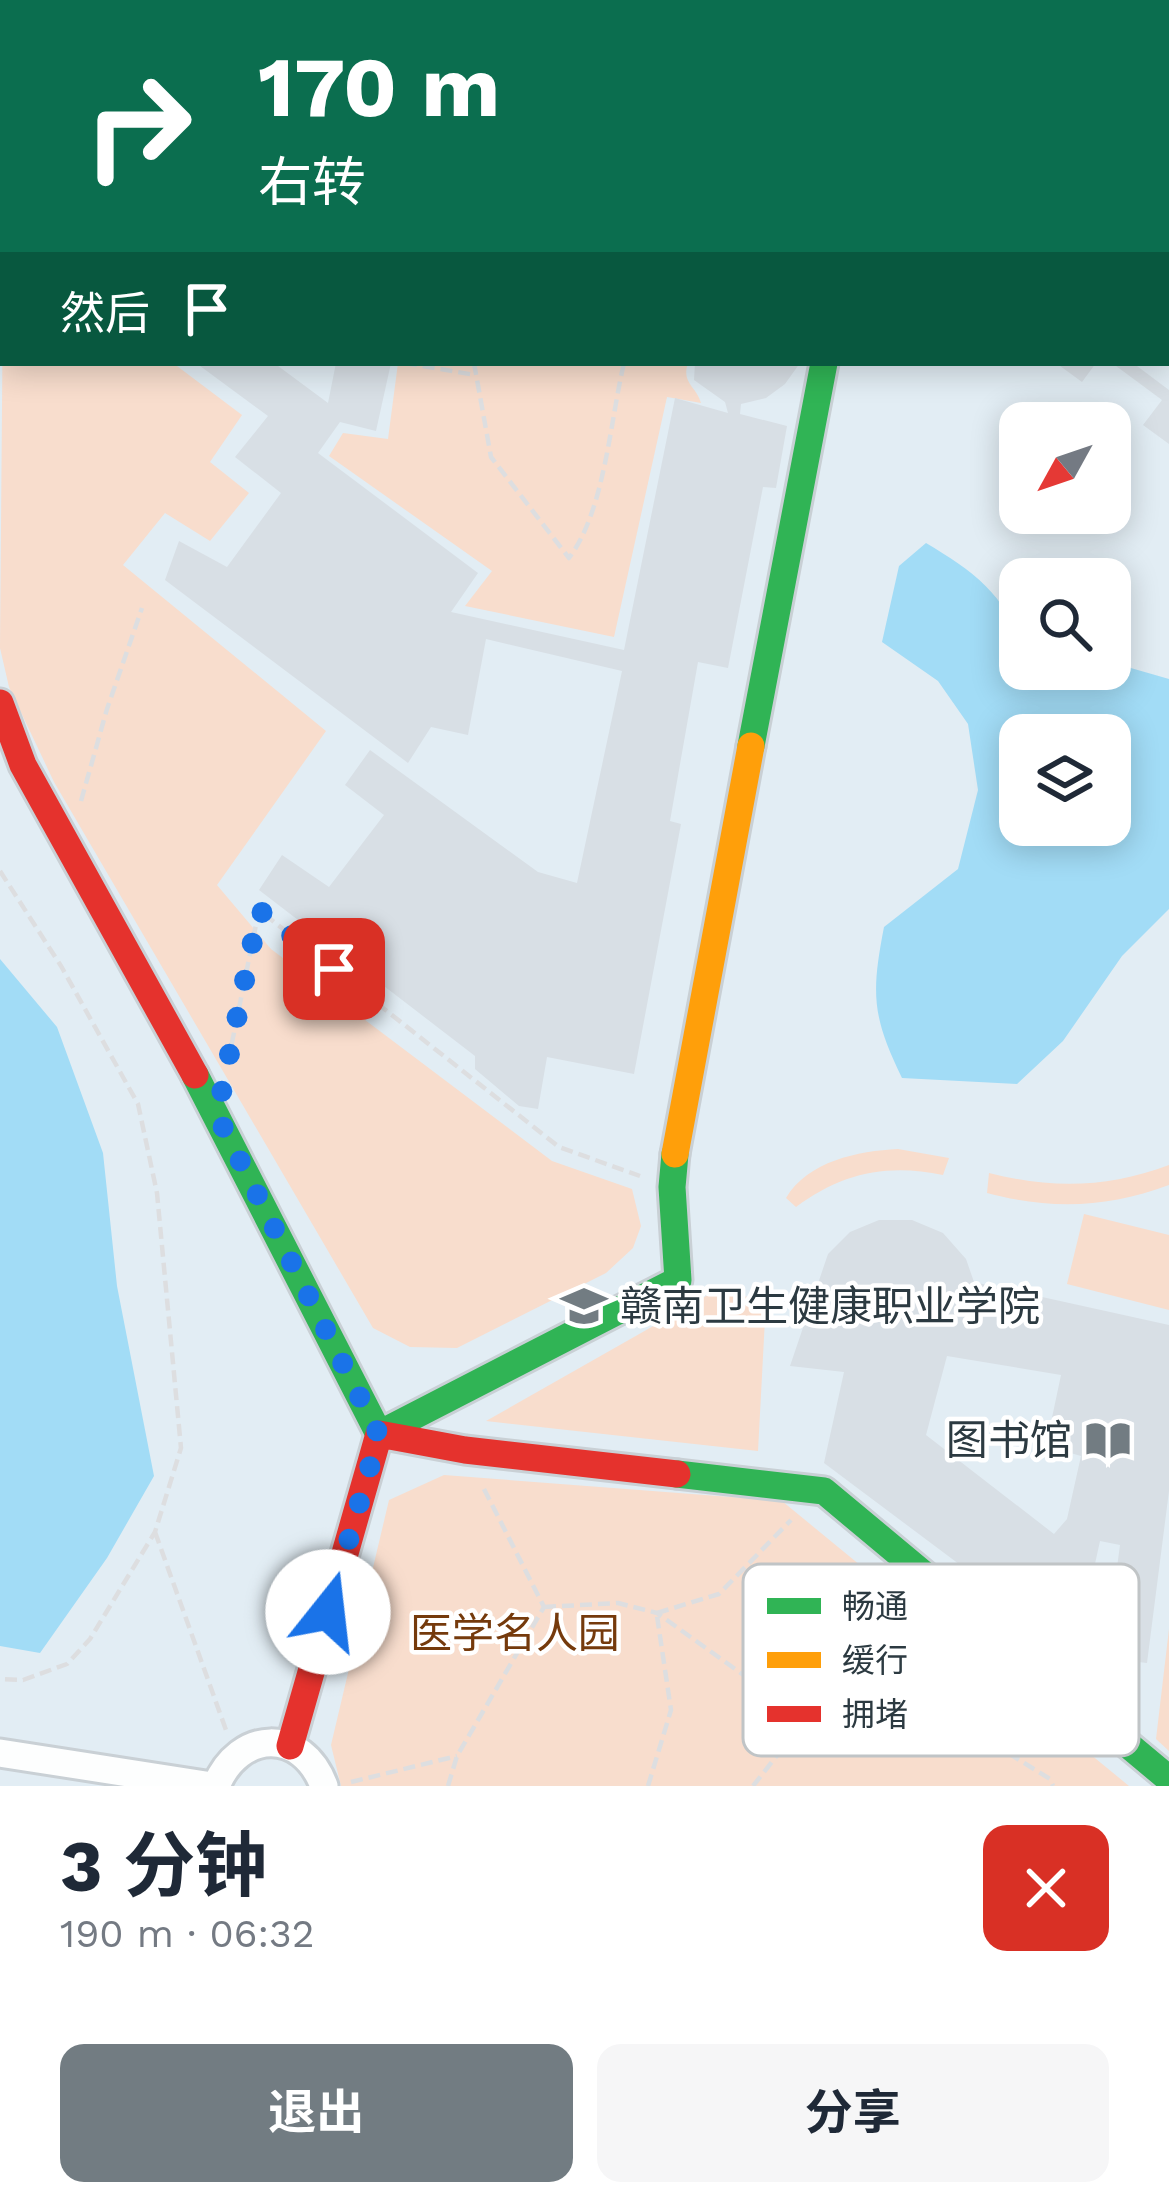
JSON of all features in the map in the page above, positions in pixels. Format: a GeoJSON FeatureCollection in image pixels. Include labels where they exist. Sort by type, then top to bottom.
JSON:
{"type":"FeatureCollection","features":[{"type":"Feature","properties":{"kind":"street"},"geometry":{"type":"LineString","coordinates":[[379,1435],[678,1280],[672,1187],[677,1132],[823,366]]}},
{"type":"Feature","properties":{"kind":"street"},"geometry":{"type":"LineString","coordinates":[[0,703],[23,765],[217,1115],[379,1435],[290,1746]]}},
{"type":"Feature","properties":{"kind":"street"},"geometry":{"type":"LineString","coordinates":[[379,1435],[465,1450],[824,1491],[911,1564]]}},
{"type":"Feature","properties":{"kind":"street"},"geometry":{"type":"LineString","coordinates":[[16,1766],[214,1786],[236,1754],[271,1743],[290,1746],[306,1756],[324,1786]]}},
{"type":"Feature","properties":{"kind":"street"},"geometry":{"type":"LineString","coordinates":[[1139,1754],[1169,1779]]}},
{"type":"Feature","properties":{"kind":"path"},"geometry":{"type":"LineString","coordinates":[[423,366],[476,375]]}},
{"type":"Feature","properties":{"kind":"path"},"geometry":{"type":"LineString","coordinates":[[474,366],[490,457],[569,558],[600,482],[623,366]]}},
{"type":"Feature","properties":{"kind":"path"},"geometry":{"type":"LineString","coordinates":[[81,800],[142,608]]}},
{"type":"Feature","properties":{"kind":"path"},"geometry":{"type":"LineString","coordinates":[[0,871],[61,966],[138,1104],[157,1193],[181,1448],[155,1532],[90,1639],[67,1664],[23,1680],[0,1679]]}},
{"type":"Feature","properties":{"kind":"path"},"geometry":{"type":"LineString","coordinates":[[217,1115],[259,910],[559,1147],[672,1187]]}},
{"type":"Feature","properties":{"kind":"path"},"geometry":{"type":"LineString","coordinates":[[465,1450],[544,1607]]}},
{"type":"Feature","properties":{"kind":"path"},"geometry":{"type":"LineString","coordinates":[[749,1564],[824,1491]]}},
{"type":"Feature","properties":{"kind":"path"},"geometry":{"type":"LineString","coordinates":[[155,1532],[236,1754]]}},
{"type":"Feature","properties":{"kind":"path"},"geometry":{"type":"LineString","coordinates":[[657,1613],[718,1594],[743,1570]]}},
{"type":"Feature","properties":{"kind":"path"},"geometry":{"type":"LineString","coordinates":[[544,1607],[618,1603],[657,1613],[743,1675]]}},
{"type":"Feature","properties":{"kind":"path"},"geometry":{"type":"LineString","coordinates":[[448,1786],[457,1756],[544,1607]]}},
{"type":"Feature","properties":{"kind":"path"},"geometry":{"type":"LineString","coordinates":[[649,1786],[670,1710],[657,1613]]}},
{"type":"Feature","properties":{"kind":"path"},"geometry":{"type":"LineString","coordinates":[[335,1786],[457,1756]]}},
{"type":"Feature","properties":{"kind":"path"},"geometry":{"type":"LineString","coordinates":[[753,1786],[776,1756]]}},
{"type":"Feature","properties":{"kind":"path"},"geometry":{"type":"LineString","coordinates":[[1014,1756],[1050,1779],[1053,1786]]}},
{"type":"Feature","properties":{"kind":"shaded area","name":"赣南卫生健康职业学院"},"geometry":{"type":"Polygon","coordinates":[[[0,366],[1169,366],[1169,1786],[0,1786],[0,366]]]}},
{"type":"Feature","properties":{"kind":"green space"},"geometry":{"type":"Polygon","coordinates":[[[2,366],[177,366],[242,415],[210,462],[249,493],[210,541],[165,513],[123,565],[326,731],[217,885],[271,949],[552,1161],[632,1189],[641,1226],[633,1248],[606,1273],[457,1348],[410,1347],[373,1328],[54,782],[9,687],[0,648],[2,366]]]}},
{"type":"Feature","properties":{"kind":"green space"},"geometry":{"type":"Polygon","coordinates":[[[398,366],[687,366],[688,380],[701,403],[667,397],[614,637],[465,606],[492,571],[329,456],[343,433],[388,439],[398,366]]]}},
{"type":"Feature","properties":{"kind":"green space"},"geometry":{"type":"Polygon","coordinates":[[[898,1149],[949,1158],[943,1175],[884,1171],[830,1186],[796,1207],[786,1198],[807,1175],[835,1160],[898,1149]]]}},
{"type":"Feature","properties":{"kind":"green space"},"geometry":{"type":"Polygon","coordinates":[[[1169,1165],[1169,1185],[1101,1202],[1056,1204],[987,1193],[989,1173],[1080,1184],[1169,1165]]]}},
{"type":"Feature","properties":{"kind":"green space"},"geometry":{"type":"Polygon","coordinates":[[[1084,1214],[1169,1235],[1169,1310],[1067,1284],[1084,1214]]]}},
{"type":"Feature","properties":{"kind":"green space"},"geometry":{"type":"Polygon","coordinates":[[[715,1291],[766,1300],[758,1451],[486,1421],[715,1291]]]}},
{"type":"Feature","properties":{"kind":"green space","name":"医学名人园"},"geometry":{"type":"Polygon","coordinates":[[[444,1475],[782,1501],[859,1564],[743,1564],[743,1756],[1092,1756],[1129,1786],[341,1786],[331,1745],[389,1500],[444,1475]]]}},
{"type":"Feature","properties":{"kind":"green space"},"geometry":{"type":"Polygon","coordinates":[[[1169,1629],[1169,1751],[1156,1739],[1169,1629]]]}},
{"type":"Feature","properties":{"kind":"water"},"geometry":{"type":"Polygon","coordinates":[[[926,543],[979,579],[999,602],[999,690],[1131,690],[1131,668],[1169,679],[1169,909],[1122,956],[1063,1041],[1017,1084],[902,1078],[885,1038],[876,988],[884,927],[958,869],[978,790],[968,724],[938,681],[882,642],[899,566],[926,543]]]}},
{"type":"Feature","properties":{"kind":"water"},"geometry":{"type":"Polygon","coordinates":[[[0,959],[57,1027],[103,1153],[117,1286],[154,1476],[107,1558],[40,1653],[0,1646],[0,959]]]}},
{"type":"Feature","properties":{"kind":"building"},"geometry":{"type":"Polygon","coordinates":[[[200,366],[278,366],[328,403],[335,366],[390,366],[376,431],[340,422],[318,453],[478,573],[451,612],[624,650],[675,398],[728,413],[725,402],[694,380],[695,366],[798,366],[766,398],[741,404],[740,414],[787,426],[776,488],[763,487],[728,668],[698,662],[670,821],[681,824],[634,1074],[547,1057],[538,1109],[519,1106],[475,1069],[475,1056],[259,890],[282,855],[329,887],[384,815],[345,785],[370,750],[538,872],[577,883],[622,671],[486,639],[468,735],[431,727],[408,763],[165,580],[179,541],[227,567],[281,493],[235,457],[268,416],[200,366]]]}},
{"type":"Feature","properties":{"kind":"building"},"geometry":{"type":"Polygon","coordinates":[[[1060,366],[1094,366],[1082,382],[1060,366]]]}},
{"type":"Feature","properties":{"kind":"building"},"geometry":{"type":"Polygon","coordinates":[[[1116,366],[1137,366],[1169,390],[1169,444],[1143,425],[1162,400],[1116,366]]]}},
{"type":"Feature","properties":{"kind":"building","name":"图书馆"},"geometry":{"type":"Polygon","coordinates":[[[879,1220],[912,1220],[943,1233],[966,1259],[974,1282],[1169,1325],[1169,1491],[1147,1663],[1139,1662],[1139,1564],[1117,1564],[1120,1545],[1100,1541],[1095,1564],[959,1564],[824,1463],[844,1372],[790,1366],[828,1254],[850,1232],[879,1220]],[[947,1356],[926,1435],[1054,1534],[1067,1519],[1081,1456],[1046,1446],[1061,1375],[947,1356]]]}},
{"type":"Feature","properties":{"kind":"traffic: fast"},"geometry":{"type":"LineString","coordinates":[[751,746],[823,366]]}},
{"type":"Feature","properties":{"kind":"traffic: fast"},"geometry":{"type":"LineString","coordinates":[[195,1075],[379,1434],[678,1280],[672,1187],[675,1154]]}},
{"type":"Feature","properties":{"kind":"traffic: fast"},"geometry":{"type":"LineString","coordinates":[[677,1474],[824,1491],[911,1564]]}},
{"type":"Feature","properties":{"kind":"traffic: fast"},"geometry":{"type":"LineString","coordinates":[[1139,1754],[1169,1779]]}},
{"type":"Feature","properties":{"kind":"traffic: slow"},"geometry":{"type":"LineString","coordinates":[[675,1154],[751,746]]}},
{"type":"Feature","properties":{"kind":"traffic: jam"},"geometry":{"type":"LineString","coordinates":[[0,703],[23,765],[195,1075]]}},
{"type":"Feature","properties":{"kind":"traffic: jam"},"geometry":{"type":"LineString","coordinates":[[290,1746],[379,1434],[465,1450],[677,1474]]}},
{"type":"Feature","properties":{"kind":"place","name":"赣南卫生健康职业学院"},"geometry":{"type":"Point","coordinates":[584,1306]}},
{"type":"Feature","properties":{"kind":"place","name":"图书馆"},"geometry":{"type":"Point","coordinates":[1108,1440]}},
{"type":"Feature","properties":{"kind":"route"},"geometry":{"type":"LineString","coordinates":[[328,1612],[379,1435],[217,1115],[259,910],[334,969]]}}]}
